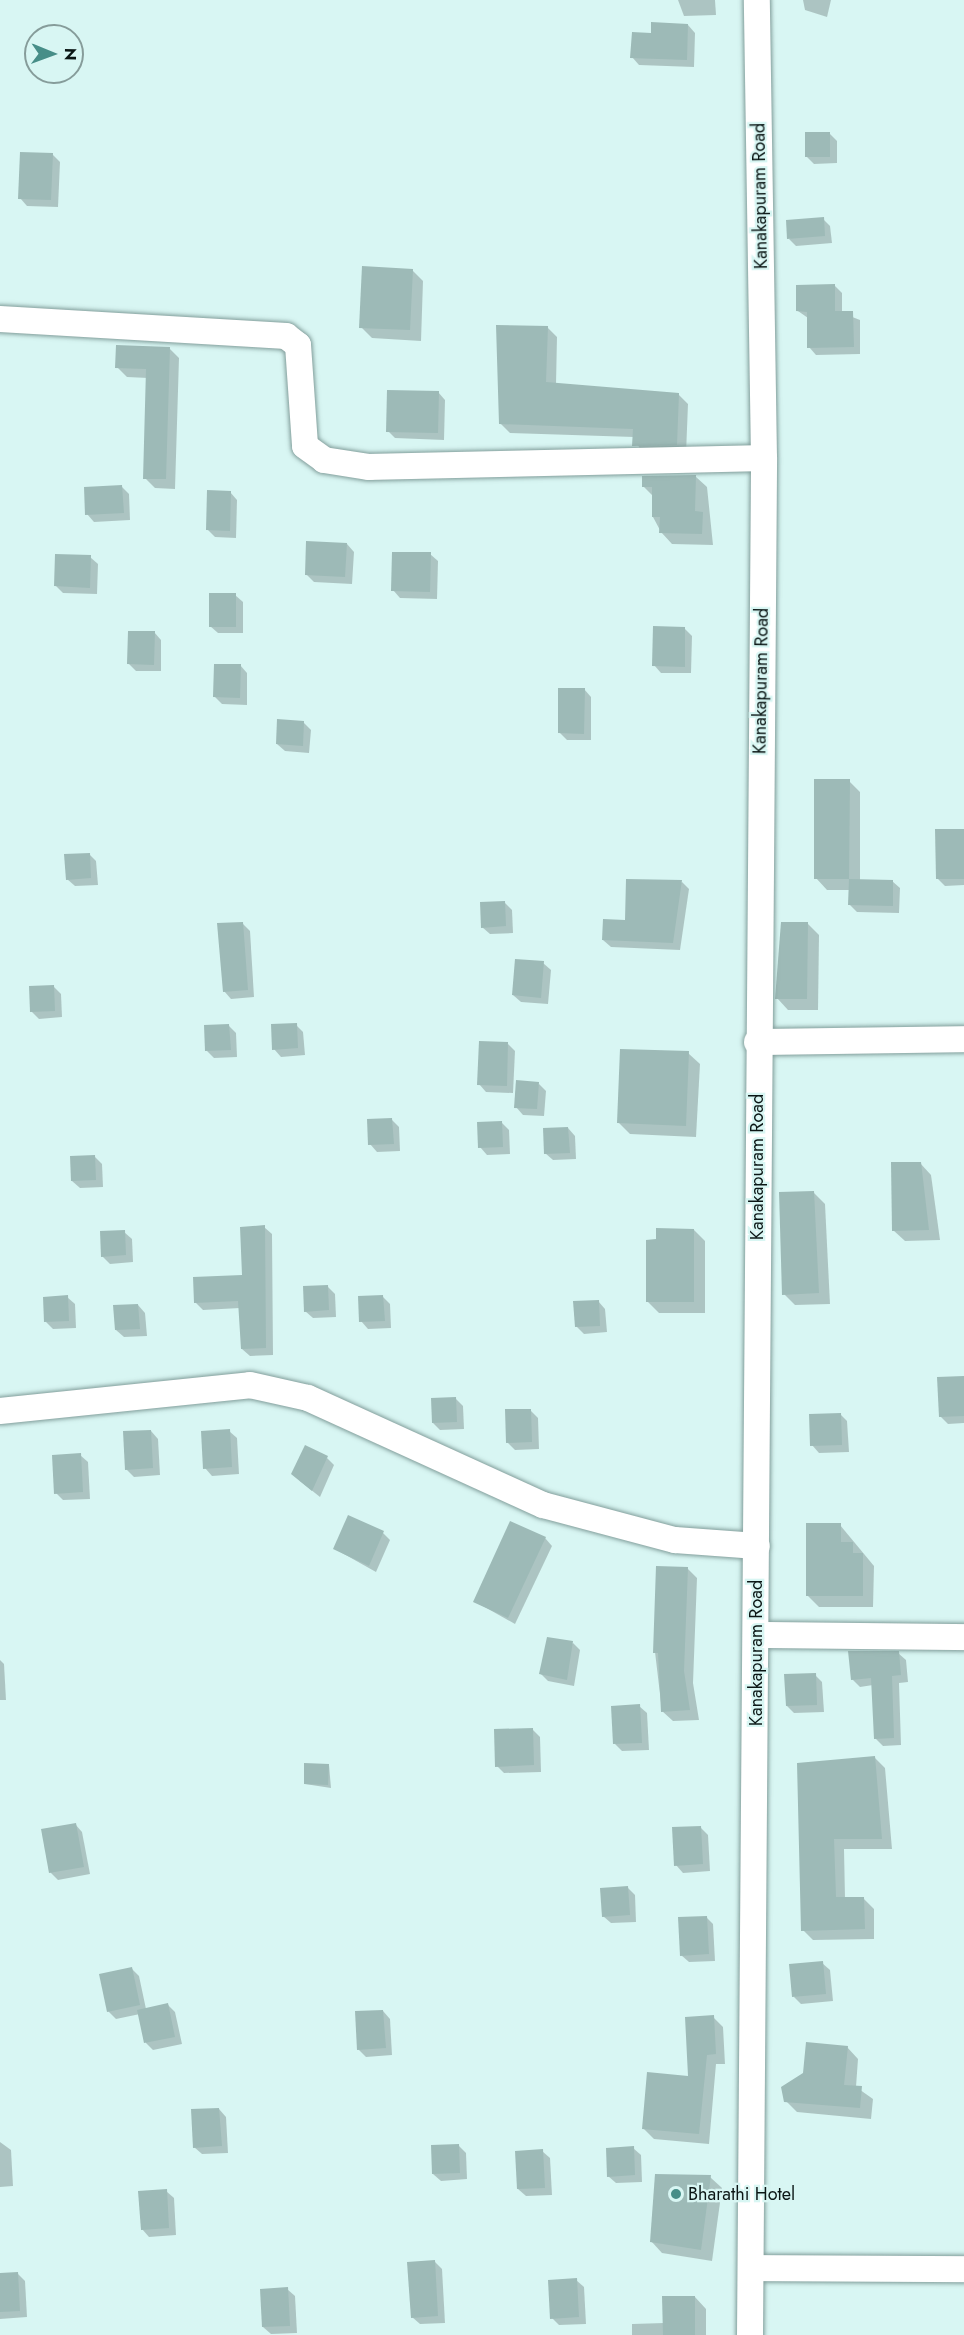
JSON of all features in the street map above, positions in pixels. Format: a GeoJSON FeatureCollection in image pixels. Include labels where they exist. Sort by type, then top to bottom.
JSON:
{"type":"FeatureCollection","features":[{"type":"Feature","properties":{"kind":"street","name":"Kanakapuram Road"},"geometry":{"type":"LineString","coordinates":[[750,2335],[764,458],[756,0]]}},
{"type":"Feature","properties":{"kind":"street"},"geometry":{"type":"LineString","coordinates":[[0,319],[286,336],[298,345],[305,446],[324,460],[369,467],[764,458]]}},
{"type":"Feature","properties":{"kind":"street"},"geometry":{"type":"LineString","coordinates":[[758,1042],[964,1039]]}},
{"type":"Feature","properties":{"kind":"street"},"geometry":{"type":"LineString","coordinates":[[0,1411],[250,1385],[308,1398],[543,1505],[675,1540],[757,1546]]}},
{"type":"Feature","properties":{"kind":"street"},"geometry":{"type":"LineString","coordinates":[[756,1635],[964,1637]]}},
{"type":"Feature","properties":{"kind":"street"},"geometry":{"type":"LineString","coordinates":[[751,2268],[964,2270]]}},
{"type":"Feature","properties":{"kind":"building"},"geometry":{"type":"Polygon","coordinates":[[[651,22],[688,24],[687,60],[630,58],[632,32],[651,33],[651,22]]]}},
{"type":"Feature","properties":{"kind":"building"},"geometry":{"type":"Polygon","coordinates":[[[805,132],[830,132],[830,157],[805,157],[805,132]]]}},
{"type":"Feature","properties":{"kind":"building"},"geometry":{"type":"Polygon","coordinates":[[[20,152],[53,153],[51,200],[18,199],[20,152]]]}},
{"type":"Feature","properties":{"kind":"building"},"geometry":{"type":"Polygon","coordinates":[[[824,217],[825,236],[787,239],[786,220],[824,217]]]}},
{"type":"Feature","properties":{"kind":"building"},"geometry":{"type":"Polygon","coordinates":[[[362,266],[413,269],[410,330],[359,328],[362,266]]]}},
{"type":"Feature","properties":{"kind":"building"},"geometry":{"type":"Polygon","coordinates":[[[835,284],[835,311],[853,311],[854,347],[807,348],[807,312],[796,311],[796,285],[835,284]]]}},
{"type":"Feature","properties":{"kind":"building"},"geometry":{"type":"Polygon","coordinates":[[[496,325],[548,326],[546,382],[679,393],[677,445],[632,446],[633,429],[499,424],[496,325]]]}},
{"type":"Feature","properties":{"kind":"building"},"geometry":{"type":"Polygon","coordinates":[[[116,345],[170,347],[166,479],[143,479],[146,369],[115,368],[116,345]]]}},
{"type":"Feature","properties":{"kind":"building"},"geometry":{"type":"Polygon","coordinates":[[[387,390],[439,391],[438,433],[386,432],[387,390]]]}},
{"type":"Feature","properties":{"kind":"building"},"geometry":{"type":"Polygon","coordinates":[[[696,475],[695,511],[703,512],[702,534],[659,533],[660,517],[652,517],[652,487],[642,487],[642,476],[696,475]]]}},
{"type":"Feature","properties":{"kind":"building"},"geometry":{"type":"Polygon","coordinates":[[[122,485],[124,513],[85,515],[84,487],[122,485]]]}},
{"type":"Feature","properties":{"kind":"building"},"geometry":{"type":"Polygon","coordinates":[[[207,490],[231,491],[230,531],[206,530],[207,490]]]}},
{"type":"Feature","properties":{"kind":"building"},"geometry":{"type":"Polygon","coordinates":[[[306,541],[347,543],[345,577],[305,575],[306,541]]]}},
{"type":"Feature","properties":{"kind":"building"},"geometry":{"type":"Polygon","coordinates":[[[392,552],[431,552],[430,592],[391,591],[392,552]]]}},
{"type":"Feature","properties":{"kind":"building"},"geometry":{"type":"Polygon","coordinates":[[[55,554],[91,555],[90,588],[54,586],[55,554]]]}},
{"type":"Feature","properties":{"kind":"building"},"geometry":{"type":"Polygon","coordinates":[[[209,593],[236,593],[236,627],[209,627],[209,593]]]}},
{"type":"Feature","properties":{"kind":"building"},"geometry":{"type":"Polygon","coordinates":[[[653,626],[685,627],[685,667],[652,666],[653,626]]]}},
{"type":"Feature","properties":{"kind":"building"},"geometry":{"type":"Polygon","coordinates":[[[128,631],[155,631],[154,665],[127,664],[128,631]]]}},
{"type":"Feature","properties":{"kind":"building"},"geometry":{"type":"Polygon","coordinates":[[[214,664],[241,664],[240,698],[213,697],[214,664]]]}},
{"type":"Feature","properties":{"kind":"building"},"geometry":{"type":"Polygon","coordinates":[[[558,688],[585,688],[584,734],[558,733],[558,688]]]}},
{"type":"Feature","properties":{"kind":"building"},"geometry":{"type":"Polygon","coordinates":[[[277,719],[304,721],[303,746],[276,744],[277,719]]]}},
{"type":"Feature","properties":{"kind":"building"},"geometry":{"type":"Polygon","coordinates":[[[814,779],[850,779],[849,879],[814,879],[814,779]]]}},
{"type":"Feature","properties":{"kind":"building"},"geometry":{"type":"Polygon","coordinates":[[[935,829],[964,829],[964,879],[936,879],[935,829]]]}},
{"type":"Feature","properties":{"kind":"building"},"geometry":{"type":"Polygon","coordinates":[[[90,853],[91,878],[66,880],[64,854],[90,853]]]}},
{"type":"Feature","properties":{"kind":"building"},"geometry":{"type":"Polygon","coordinates":[[[626,879],[682,880],[673,943],[602,940],[603,919],[625,920],[626,879]]]}},
{"type":"Feature","properties":{"kind":"building"},"geometry":{"type":"Polygon","coordinates":[[[849,879],[893,880],[893,906],[848,905],[849,879]]]}},
{"type":"Feature","properties":{"kind":"building"},"geometry":{"type":"Polygon","coordinates":[[[505,901],[506,926],[481,928],[480,902],[505,901]]]}},
{"type":"Feature","properties":{"kind":"building"},"geometry":{"type":"Polygon","coordinates":[[[243,922],[248,990],[223,992],[217,923],[243,922]]]}},
{"type":"Feature","properties":{"kind":"building"},"geometry":{"type":"Polygon","coordinates":[[[781,922],[808,922],[807,999],[775,999],[781,922]]]}},
{"type":"Feature","properties":{"kind":"building"},"geometry":{"type":"Polygon","coordinates":[[[515,959],[544,961],[541,998],[512,995],[515,959]]]}},
{"type":"Feature","properties":{"kind":"building"},"geometry":{"type":"Polygon","coordinates":[[[54,985],[55,1011],[30,1012],[29,986],[54,985]]]}},
{"type":"Feature","properties":{"kind":"building"},"geometry":{"type":"Polygon","coordinates":[[[297,1023],[298,1048],[272,1050],[271,1024],[297,1023]]]}},
{"type":"Feature","properties":{"kind":"building"},"geometry":{"type":"Polygon","coordinates":[[[229,1024],[231,1050],[205,1051],[204,1025],[229,1024]]]}},
{"type":"Feature","properties":{"kind":"building"},"geometry":{"type":"Polygon","coordinates":[[[479,1041],[508,1042],[507,1086],[477,1085],[479,1041]]]}},
{"type":"Feature","properties":{"kind":"building"},"geometry":{"type":"Polygon","coordinates":[[[620,1049],[689,1051],[686,1126],[617,1123],[620,1049]]]}},
{"type":"Feature","properties":{"kind":"building"},"geometry":{"type":"Polygon","coordinates":[[[516,1080],[539,1082],[537,1109],[514,1108],[516,1080]]]}},
{"type":"Feature","properties":{"kind":"building"},"geometry":{"type":"Polygon","coordinates":[[[392,1118],[394,1144],[368,1145],[367,1119],[392,1118]]]}},
{"type":"Feature","properties":{"kind":"building"},"geometry":{"type":"Polygon","coordinates":[[[502,1121],[503,1147],[478,1148],[477,1122],[502,1121]]]}},
{"type":"Feature","properties":{"kind":"building"},"geometry":{"type":"Polygon","coordinates":[[[568,1127],[570,1153],[544,1154],[543,1128],[568,1127]]]}},
{"type":"Feature","properties":{"kind":"building"},"geometry":{"type":"Polygon","coordinates":[[[95,1155],[96,1180],[71,1181],[70,1156],[95,1155]]]}},
{"type":"Feature","properties":{"kind":"building"},"geometry":{"type":"Polygon","coordinates":[[[891,1162],[921,1162],[929,1230],[892,1231],[891,1162]]]}},
{"type":"Feature","properties":{"kind":"building"},"geometry":{"type":"Polygon","coordinates":[[[814,1191],[819,1293],[782,1295],[779,1192],[814,1191]]]}},
{"type":"Feature","properties":{"kind":"building"},"geometry":{"type":"Polygon","coordinates":[[[265,1225],[266,1348],[241,1349],[238,1301],[194,1303],[193,1277],[242,1275],[240,1227],[265,1225]]]}},
{"type":"Feature","properties":{"kind":"building"},"geometry":{"type":"Polygon","coordinates":[[[656,1228],[694,1229],[694,1302],[646,1302],[646,1240],[656,1239],[656,1228]]]}},
{"type":"Feature","properties":{"kind":"building"},"geometry":{"type":"Polygon","coordinates":[[[125,1230],[126,1255],[101,1257],[100,1231],[125,1230]]]}},
{"type":"Feature","properties":{"kind":"building"},"geometry":{"type":"Polygon","coordinates":[[[328,1285],[329,1310],[304,1312],[303,1286],[328,1285]]]}},
{"type":"Feature","properties":{"kind":"building"},"geometry":{"type":"Polygon","coordinates":[[[68,1295],[69,1321],[44,1322],[43,1297],[68,1295]]]}},
{"type":"Feature","properties":{"kind":"building"},"geometry":{"type":"Polygon","coordinates":[[[383,1295],[385,1321],[359,1322],[358,1296],[383,1295]]]}},
{"type":"Feature","properties":{"kind":"building"},"geometry":{"type":"Polygon","coordinates":[[[599,1300],[600,1326],[575,1327],[573,1301],[599,1300]]]}},
{"type":"Feature","properties":{"kind":"building"},"geometry":{"type":"Polygon","coordinates":[[[138,1304],[140,1329],[115,1330],[113,1305],[138,1304]]]}},
{"type":"Feature","properties":{"kind":"building"},"geometry":{"type":"Polygon","coordinates":[[[964,1376],[964,1416],[939,1417],[937,1377],[964,1376]]]}},
{"type":"Feature","properties":{"kind":"building"},"geometry":{"type":"Polygon","coordinates":[[[456,1397],[457,1422],[432,1423],[431,1398],[456,1397]]]}},
{"type":"Feature","properties":{"kind":"building"},"geometry":{"type":"Polygon","coordinates":[[[505,1409],[531,1409],[532,1442],[506,1443],[505,1409]]]}},
{"type":"Feature","properties":{"kind":"building"},"geometry":{"type":"Polygon","coordinates":[[[841,1413],[842,1445],[810,1446],[809,1414],[841,1413]]]}},
{"type":"Feature","properties":{"kind":"building"},"geometry":{"type":"Polygon","coordinates":[[[230,1429],[232,1467],[203,1469],[201,1431],[230,1429]]]}},
{"type":"Feature","properties":{"kind":"building"},"geometry":{"type":"Polygon","coordinates":[[[151,1430],[153,1468],[125,1470],[123,1431],[151,1430]]]}},
{"type":"Feature","properties":{"kind":"building"},"geometry":{"type":"Polygon","coordinates":[[[305,1445],[328,1456],[312,1491],[291,1474],[305,1445]]]}},
{"type":"Feature","properties":{"kind":"building"},"geometry":{"type":"Polygon","coordinates":[[[81,1453],[83,1492],[54,1494],[52,1455],[81,1453]]]}},
{"type":"Feature","properties":{"kind":"building"},"geometry":{"type":"Polygon","coordinates":[[[348,1515],[384,1531],[369,1566],[333,1549],[348,1515]]]}},
{"type":"Feature","properties":{"kind":"building"},"geometry":{"type":"Polygon","coordinates":[[[510,1521],[546,1537],[508,1618],[473,1602],[510,1521]]]}},
{"type":"Feature","properties":{"kind":"building"},"geometry":{"type":"Polygon","coordinates":[[[806,1523],[841,1523],[841,1542],[853,1542],[853,1553],[863,1553],[863,1596],[806,1596],[806,1523]]]}},
{"type":"Feature","properties":{"kind":"building"},"geometry":{"type":"Polygon","coordinates":[[[656,1566],[688,1567],[684,1671],[690,1710],[661,1712],[658,1653],[653,1653],[656,1566]]]}},
{"type":"Feature","properties":{"kind":"building"},"geometry":{"type":"Polygon","coordinates":[[[547,1637],[573,1641],[567,1680],[539,1674],[547,1637]]]}},
{"type":"Feature","properties":{"kind":"building"},"geometry":{"type":"Polygon","coordinates":[[[848,1651],[899,1651],[901,1675],[892,1676],[894,1738],[874,1739],[871,1678],[851,1680],[848,1651]]]}},
{"type":"Feature","properties":{"kind":"building"},"geometry":{"type":"Polygon","coordinates":[[[816,1673],[817,1705],[786,1706],[784,1674],[816,1673]]]}},
{"type":"Feature","properties":{"kind":"building"},"geometry":{"type":"Polygon","coordinates":[[[640,1704],[642,1743],[613,1744],[611,1706],[640,1704]]]}},
{"type":"Feature","properties":{"kind":"building"},"geometry":{"type":"Polygon","coordinates":[[[533,1728],[534,1765],[495,1767],[494,1729],[533,1728]]]}},
{"type":"Feature","properties":{"kind":"building"},"geometry":{"type":"Polygon","coordinates":[[[875,1756],[882,1839],[834,1839],[836,1897],[864,1897],[865,1929],[801,1931],[797,1763],[875,1756]]]}},
{"type":"Feature","properties":{"kind":"building"},"geometry":{"type":"Polygon","coordinates":[[[304,1763],[329,1764],[328,1785],[304,1784],[304,1763]]]}},
{"type":"Feature","properties":{"kind":"building"},"geometry":{"type":"Polygon","coordinates":[[[76,1823],[84,1867],[49,1873],[41,1829],[76,1823]]]}},
{"type":"Feature","properties":{"kind":"building"},"geometry":{"type":"Polygon","coordinates":[[[701,1826],[703,1864],[674,1866],[672,1827],[701,1826]]]}},
{"type":"Feature","properties":{"kind":"building"},"geometry":{"type":"Polygon","coordinates":[[[628,1886],[630,1915],[602,1917],[600,1888],[628,1886]]]}},
{"type":"Feature","properties":{"kind":"building"},"geometry":{"type":"Polygon","coordinates":[[[707,1916],[709,1954],[680,1956],[678,1917],[707,1916]]]}},
{"type":"Feature","properties":{"kind":"building"},"geometry":{"type":"Polygon","coordinates":[[[823,1961],[826,1994],[792,1997],[789,1964],[823,1961]]]}},
{"type":"Feature","properties":{"kind":"building"},"geometry":{"type":"Polygon","coordinates":[[[132,1967],[140,2005],[107,2012],[99,1974],[132,1967]]]}},
{"type":"Feature","properties":{"kind":"building"},"geometry":{"type":"Polygon","coordinates":[[[168,2003],[175,2037],[144,2043],[137,2010],[168,2003]]]}},
{"type":"Feature","properties":{"kind":"building"},"geometry":{"type":"Polygon","coordinates":[[[383,2010],[386,2048],[357,2050],[355,2011],[383,2010]]]}},
{"type":"Feature","properties":{"kind":"building"},"geometry":{"type":"Polygon","coordinates":[[[714,2015],[716,2054],[707,2055],[699,2134],[642,2129],[647,2072],[688,2076],[685,2017],[714,2015]]]}},
{"type":"Feature","properties":{"kind":"building"},"geometry":{"type":"Polygon","coordinates":[[[806,2042],[848,2046],[844,2085],[862,2086],[860,2108],[784,2102],[781,2087],[803,2073],[806,2042]]]}},
{"type":"Feature","properties":{"kind":"building"},"geometry":{"type":"Polygon","coordinates":[[[219,2108],[222,2146],[193,2148],[191,2109],[219,2108]]]}},
{"type":"Feature","properties":{"kind":"building"},"geometry":{"type":"Polygon","coordinates":[[[459,2144],[460,2173],[432,2174],[431,2145],[459,2144]]]}},
{"type":"Feature","properties":{"kind":"building"},"geometry":{"type":"Polygon","coordinates":[[[634,2146],[635,2175],[607,2177],[606,2148],[634,2146]]]}},
{"type":"Feature","properties":{"kind":"building"},"geometry":{"type":"Polygon","coordinates":[[[543,2149],[545,2188],[517,2189],[515,2151],[543,2149]]]}},
{"type":"Feature","properties":{"kind":"building"},"geometry":{"type":"Polygon","coordinates":[[[655,2174],[711,2175],[701,2250],[650,2242],[655,2174]]]}},
{"type":"Feature","properties":{"kind":"building"},"geometry":{"type":"Polygon","coordinates":[[[167,2189],[169,2228],[141,2230],[138,2191],[167,2189]]]}},
{"type":"Feature","properties":{"kind":"building"},"geometry":{"type":"Polygon","coordinates":[[[435,2260],[438,2316],[411,2318],[407,2262],[435,2260]]]}},
{"type":"Feature","properties":{"kind":"building"},"geometry":{"type":"Polygon","coordinates":[[[18,2272],[20,2311],[0,2312],[0,2273],[18,2272]]]}},
{"type":"Feature","properties":{"kind":"building"},"geometry":{"type":"Polygon","coordinates":[[[577,2278],[579,2317],[550,2319],[548,2280],[577,2278]]]}},
{"type":"Feature","properties":{"kind":"building"},"geometry":{"type":"Polygon","coordinates":[[[288,2287],[290,2326],[262,2327],[260,2289],[288,2287]]]}},
{"type":"Feature","properties":{"kind":"building"},"geometry":{"type":"Polygon","coordinates":[[[662,2296],[695,2296],[695,2335],[663,2335],[662,2296]]]}},
{"type":"Feature","properties":{"kind":"place","name":"Bharathi Hotel"},"geometry":{"type":"Point","coordinates":[676,2194]}}]}
